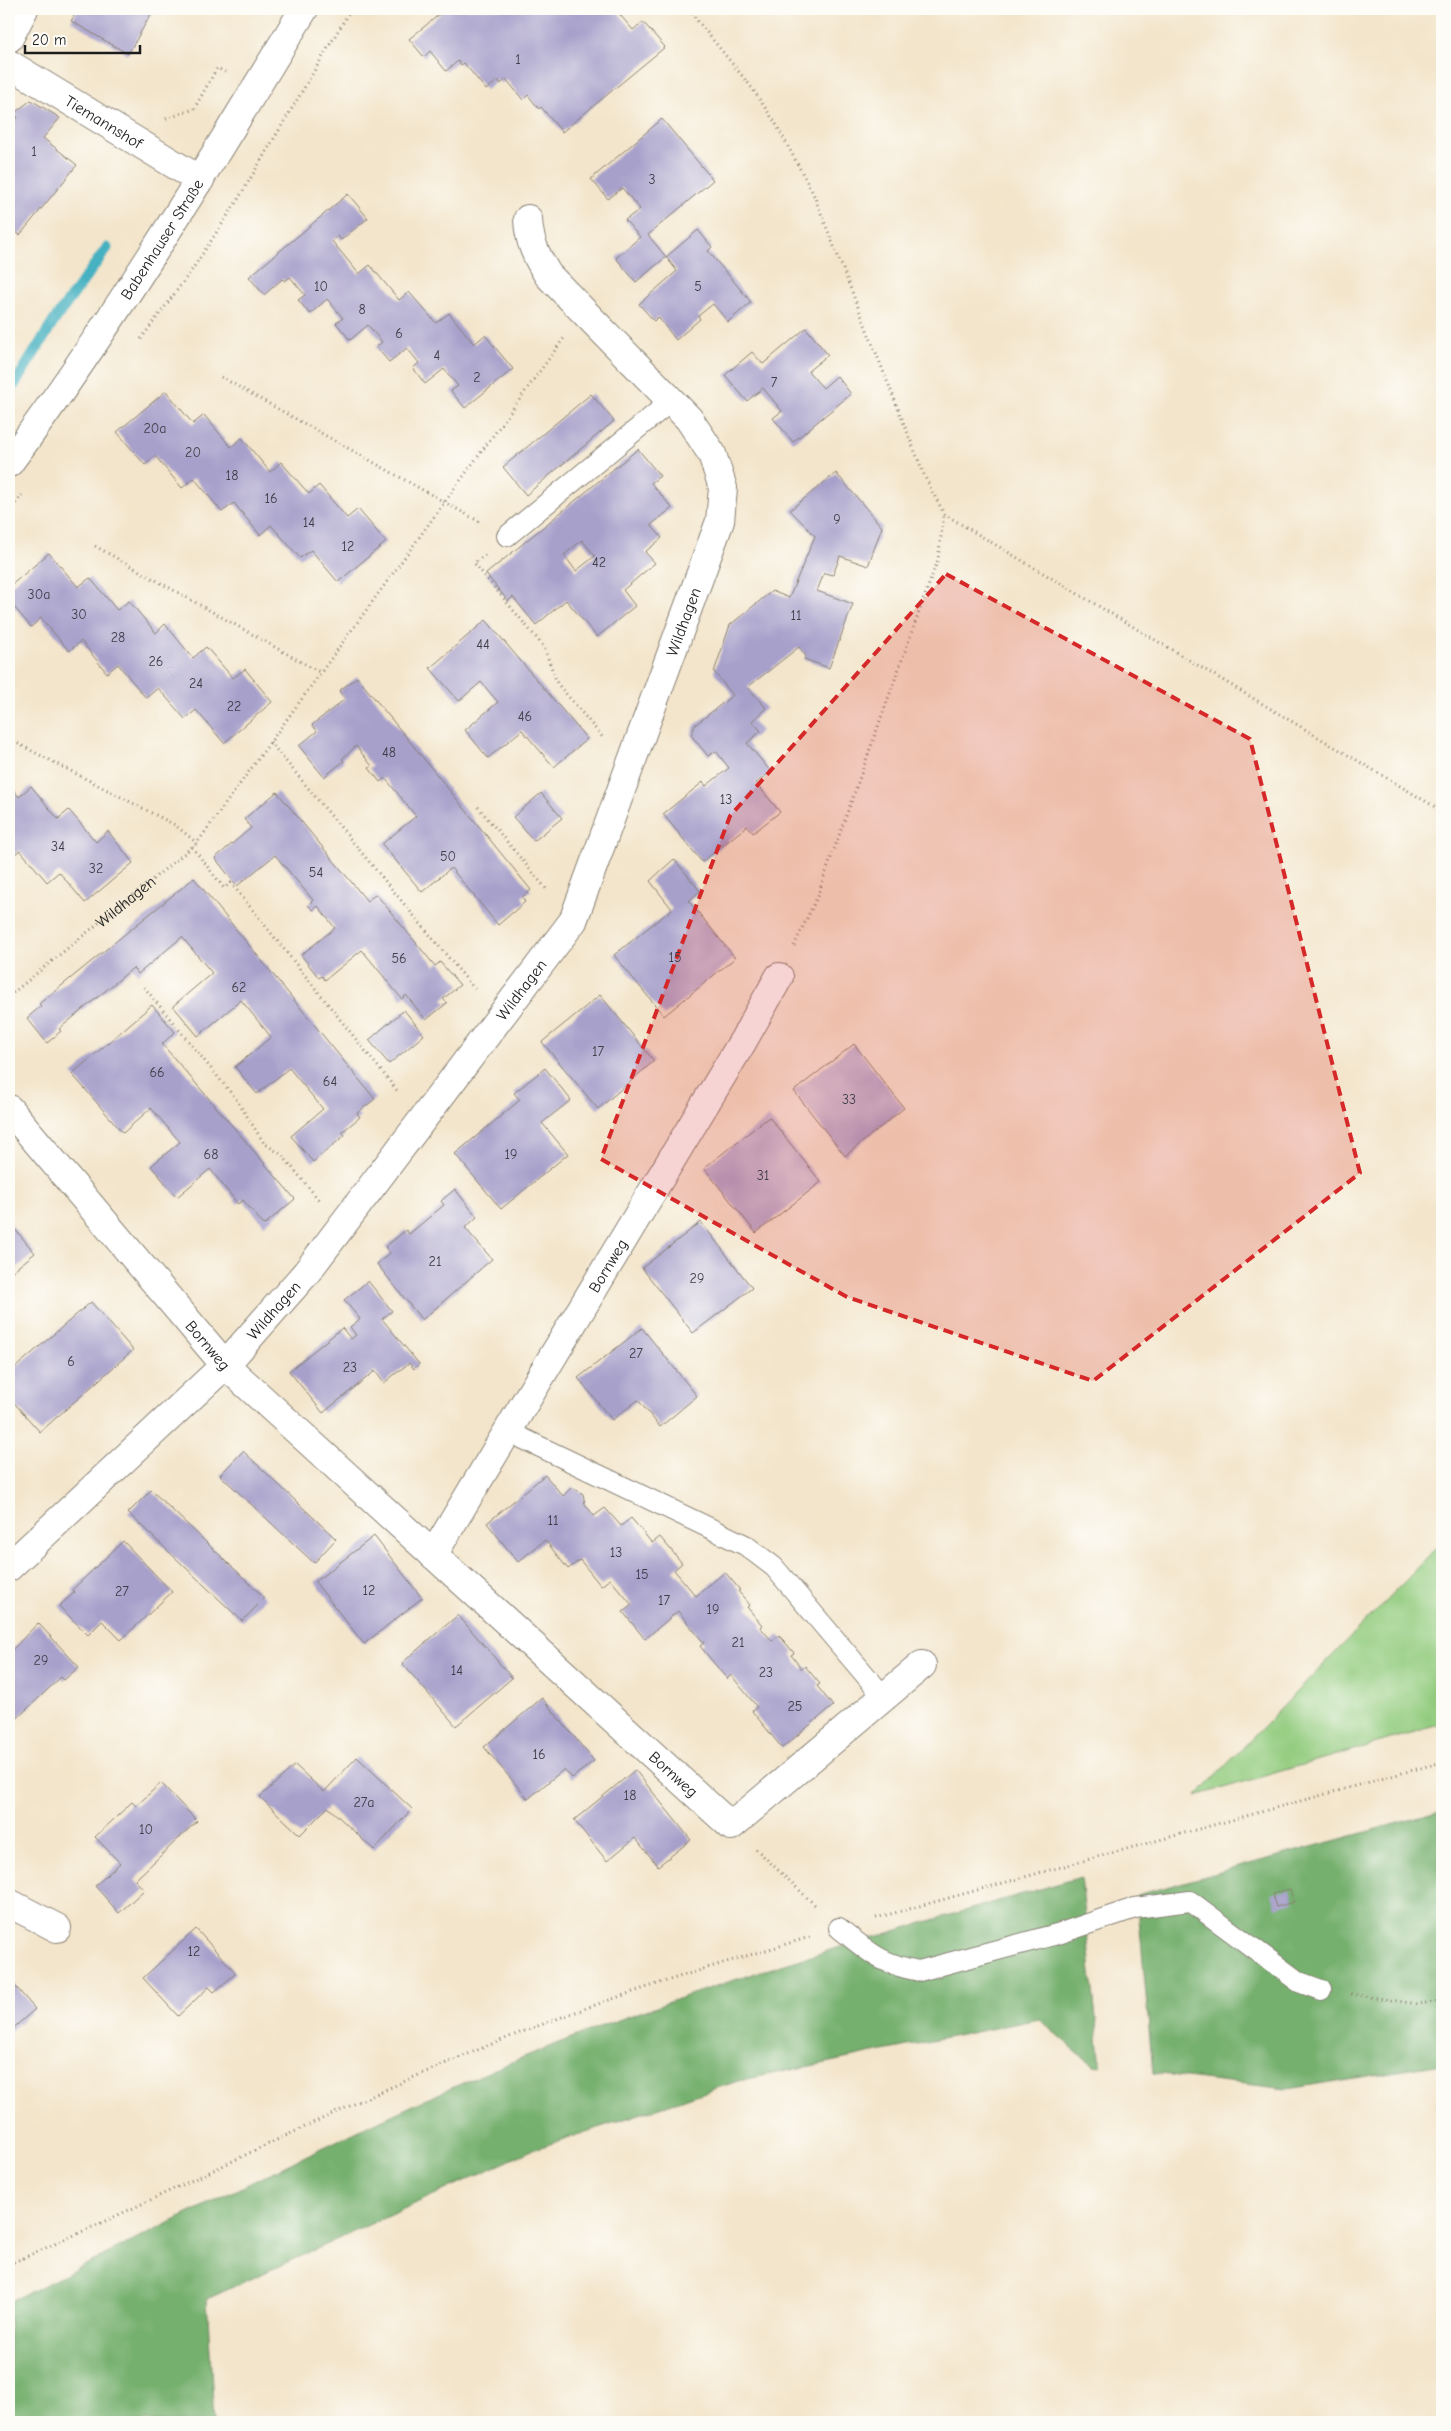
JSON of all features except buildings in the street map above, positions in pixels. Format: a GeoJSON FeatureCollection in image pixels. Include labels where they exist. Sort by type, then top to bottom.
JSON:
{"type":"FeatureCollection","features":[{"type":"Feature","properties":{"kind":"street"},"geometry":{"type":"LineString","coordinates":[[9,38],[24,9]]}},
{"type":"Feature","properties":{"kind":"street","name":"Babenhauser Straße"},"geometry":{"type":"LineString","coordinates":[[9,462],[125,296],[200,180],[304,9]]}},
{"type":"Feature","properties":{"kind":"street","name":"Tiemannshof"},"geometry":{"type":"LineString","coordinates":[[9,64],[200,180]]}},
{"type":"Feature","properties":{"kind":"street","name":"Wildhagen"},"geometry":{"type":"LineString","coordinates":[[9,1567],[225,1365],[306,1272],[574,921],[720,521],[723,488],[712,454],[689,419],[548,275],[535,255],[529,239],[528,219]]}},
{"type":"Feature","properties":{"kind":"street","name":"Bornweg"},"geometry":{"type":"LineString","coordinates":[[433,1555],[743,1041],[779,977]]}},
{"type":"Feature","properties":{"kind":"street","name":"Bornweg"},"geometry":{"type":"LineString","coordinates":[[11,1118],[225,1365],[731,1826]]}},
{"type":"Feature","properties":{"kind":"street"},"geometry":{"type":"LineString","coordinates":[[731,1826],[922,1665]]}},
{"type":"Feature","properties":{"kind":"street"},"geometry":{"type":"LineString","coordinates":[[9,1903],[58,1928]]}},
{"type":"Feature","properties":{"kind":"lane"},"geometry":{"type":"LineString","coordinates":[[507,536],[672,401]]}},
{"type":"Feature","properties":{"kind":"lane"},"geometry":{"type":"LineString","coordinates":[[507,1431],[745,1545],[774,1567],[883,1696]]}},
{"type":"Feature","properties":{"kind":"lane"},"geometry":{"type":"LineString","coordinates":[[839,1928],[872,1955],[895,1966],[919,1970],[1060,1933],[1135,1908],[1190,1901],[1299,1982],[1321,1990]]}},
{"type":"Feature","properties":{"kind":"path"},"geometry":{"type":"LineString","coordinates":[[688,9],[752,88],[776,124],[813,193],[925,477],[944,514],[1442,811]]}},
{"type":"Feature","properties":{"kind":"path"},"geometry":{"type":"LineString","coordinates":[[114,128],[149,116],[168,119],[194,108],[217,68],[291,110]]}},
{"type":"Feature","properties":{"kind":"path","name":"Wildhagen"},"geometry":{"type":"LineString","coordinates":[[9,996],[197,843],[583,311]]}},
{"type":"Feature","properties":{"kind":"path"},"geometry":{"type":"LineString","coordinates":[[221,378],[507,536],[474,563],[544,647],[557,683],[629,769]]}},
{"type":"Feature","properties":{"kind":"path"},"geometry":{"type":"LineString","coordinates":[[779,977],[817,897],[883,714],[938,559],[944,514]]}},
{"type":"Feature","properties":{"kind":"path"},"geometry":{"type":"LineString","coordinates":[[95,546],[321,673]]}},
{"type":"Feature","properties":{"kind":"path"},"geometry":{"type":"LineString","coordinates":[[9,740],[175,825],[197,843]]}},
{"type":"Feature","properties":{"kind":"path"},"geometry":{"type":"LineString","coordinates":[[270,742],[499,1018]]}},
{"type":"Feature","properties":{"kind":"path"},"geometry":{"type":"LineString","coordinates":[[478,807],[574,921]]}},
{"type":"Feature","properties":{"kind":"path"},"geometry":{"type":"LineString","coordinates":[[192,847],[224,888],[231,884],[244,898],[268,928],[283,951],[421,1121]]}},
{"type":"Feature","properties":{"kind":"path"},"geometry":{"type":"LineString","coordinates":[[144,987],[236,1099],[264,1143],[282,1155],[341,1226]]}},
{"type":"Feature","properties":{"kind":"path"},"geometry":{"type":"LineString","coordinates":[[9,2264],[368,2097],[480,2048],[618,1996],[839,1928],[1442,1762]]}},
{"type":"Feature","properties":{"kind":"path"},"geometry":{"type":"LineString","coordinates":[[731,1826],[839,1928]]}},
{"type":"Feature","properties":{"kind":"path"},"geometry":{"type":"LineString","coordinates":[[1321,1990],[1417,2004],[1442,2001]]}},
{"type":"Feature","properties":{"kind":"highlighted area"},"geometry":{"type":"Polygon","coordinates":[[[946,574],[1250,739],[1360,1173],[1093,1381],[847,1297],[601,1159],[730,816],[946,574]]]}},
{"type":"Feature","properties":{"kind":"green space"},"geometry":{"type":"Polygon","coordinates":[[[1442,1543],[1442,1724],[1196,1796],[1442,1543]]]}},
{"type":"Feature","properties":{"kind":"green space"},"geometry":{"type":"Polygon","coordinates":[[[1442,1811],[1442,2064],[1287,2089],[1153,2073],[1137,1895],[1442,1811]]]}},
{"type":"Feature","properties":{"kind":"green space"},"geometry":{"type":"Polygon","coordinates":[[[1081,1877],[1101,2066],[1093,2065],[1038,2019],[738,2081],[532,2150],[207,2299],[214,2422],[9,2422],[9,2302],[355,2132],[495,2069],[566,2040],[629,2016],[757,1973],[1081,1877]]]}},
{"type":"Feature","properties":{"kind":"waterway"},"geometry":{"type":"LineString","coordinates":[[9,393],[56,318],[107,248]]}}]}
